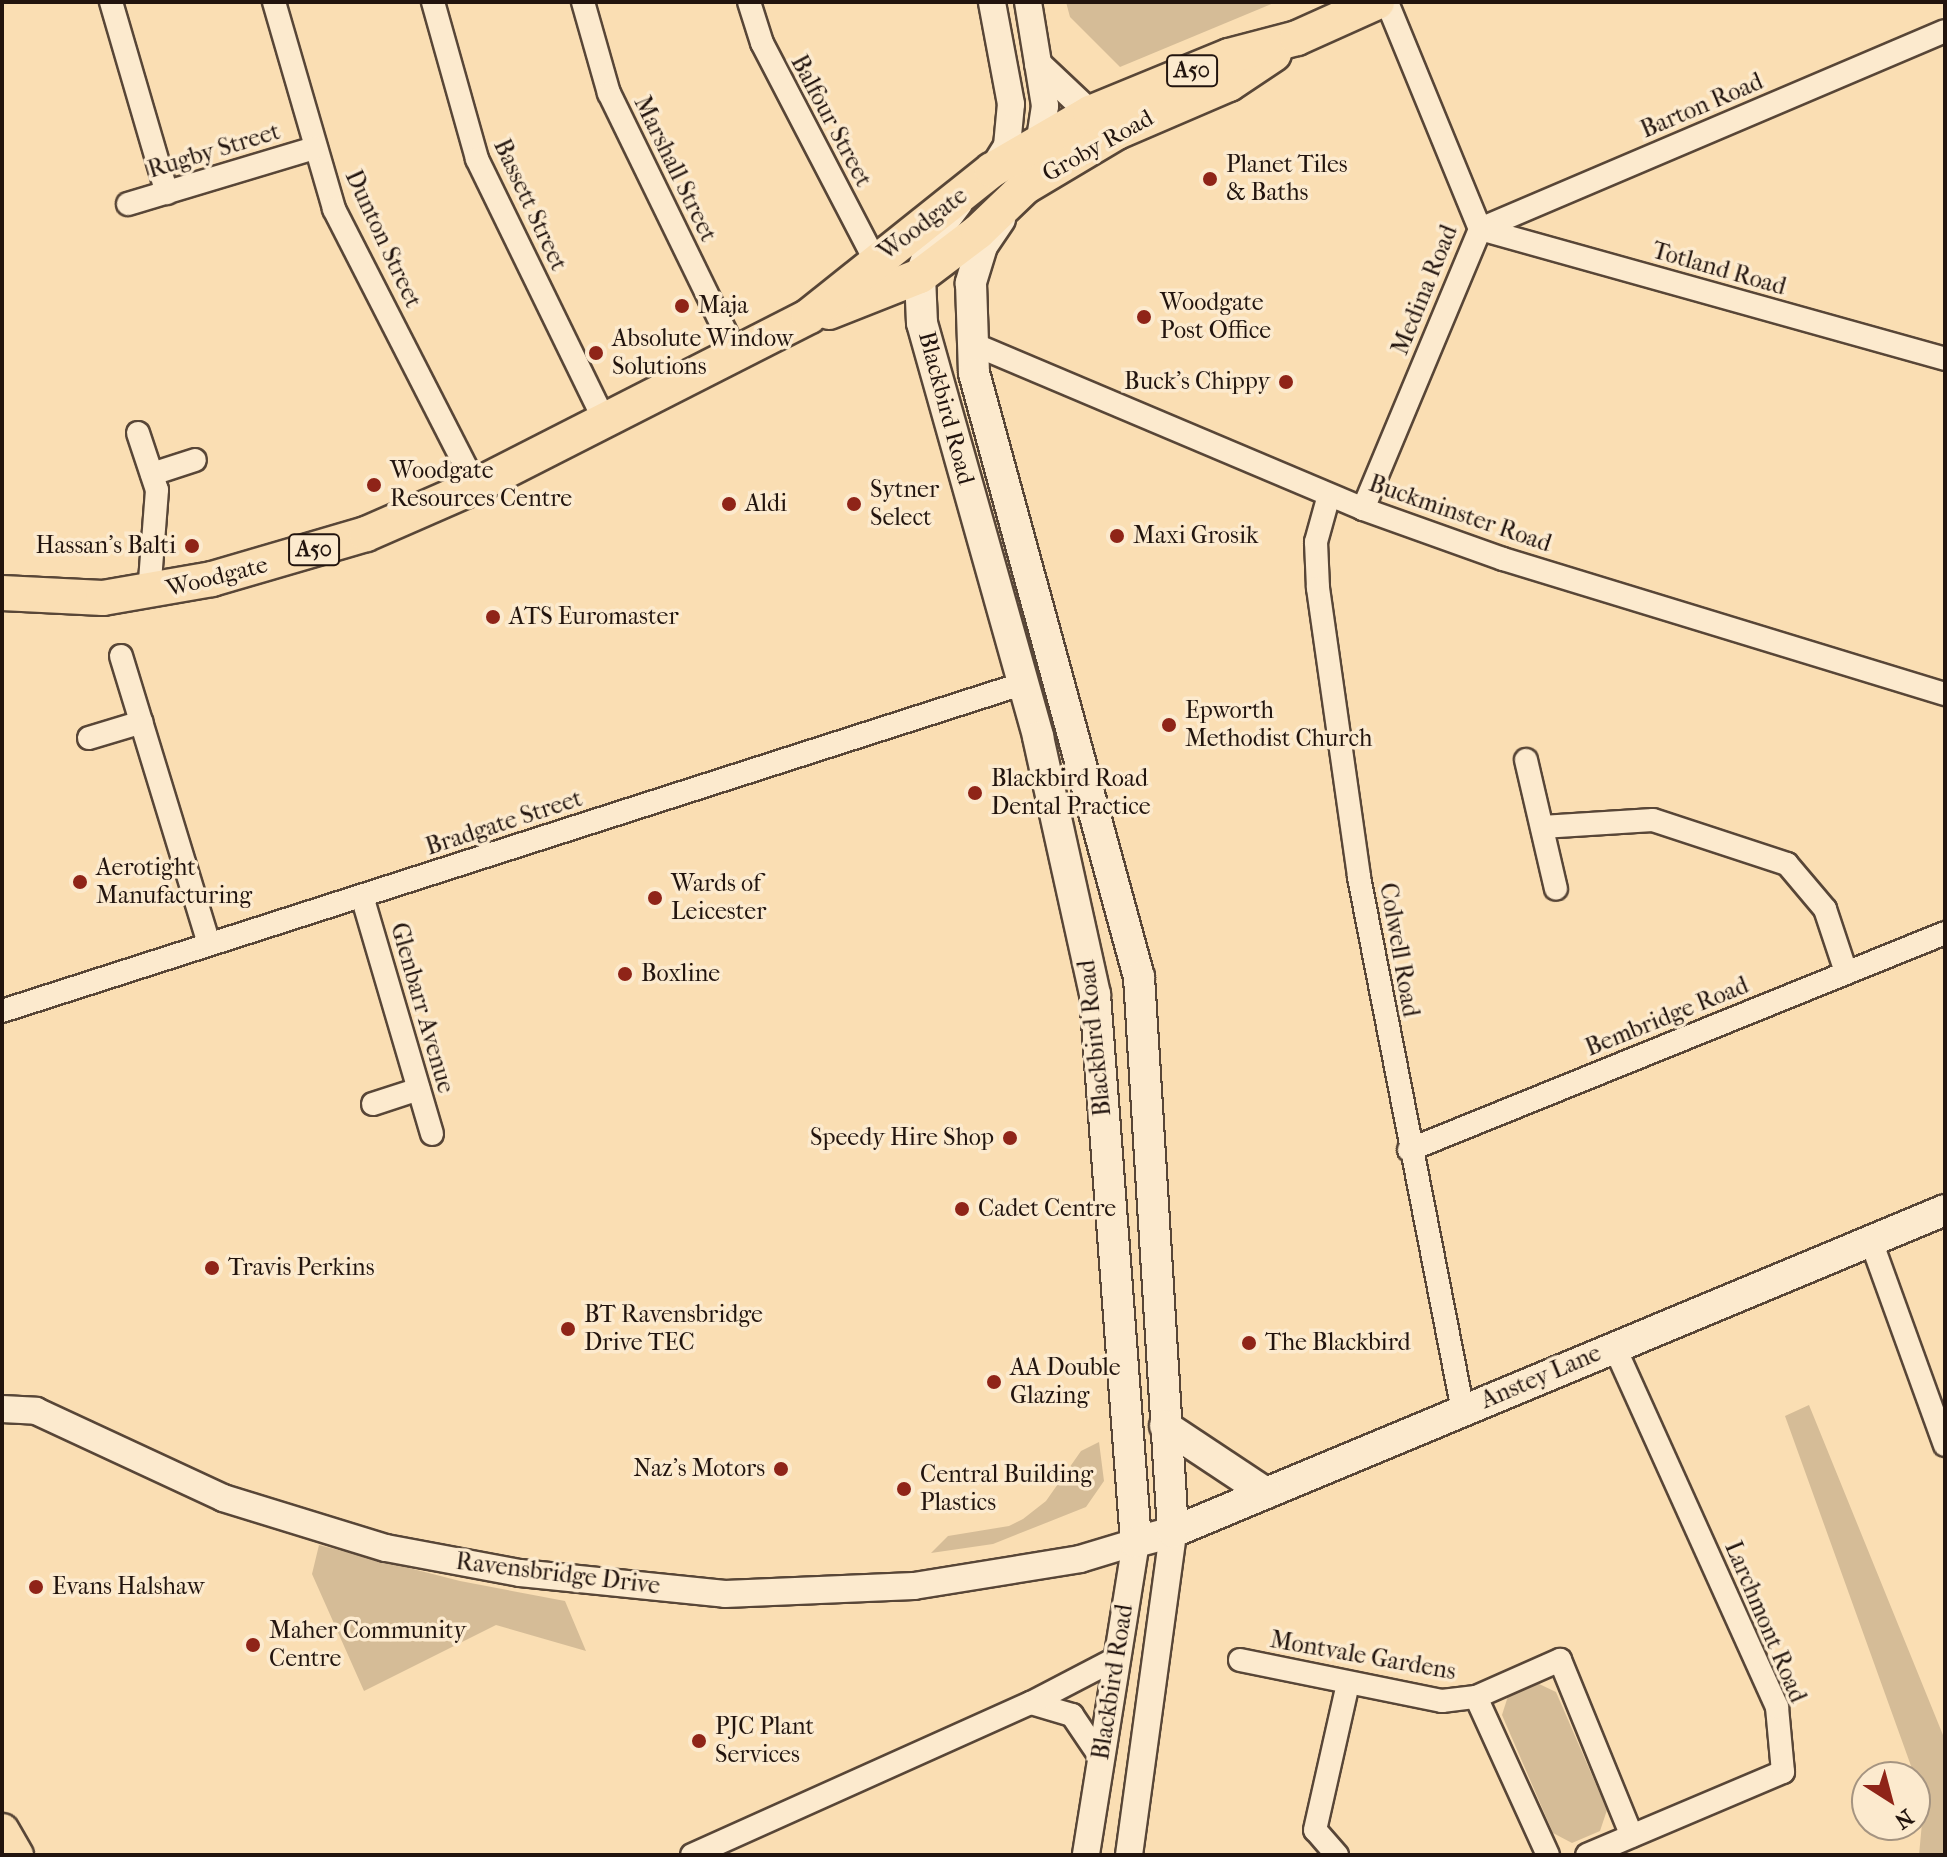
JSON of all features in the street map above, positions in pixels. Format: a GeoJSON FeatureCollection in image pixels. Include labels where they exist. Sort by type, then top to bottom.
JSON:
{"type":"FeatureCollection","features":[{"type":"Feature","properties":{"kind":"main road","name":"Groby Road"},"geometry":{"type":"LineString","coordinates":[[1043,140],[1092,129],[1229,84],[1297,38],[1377,2]]}},
{"type":"Feature","properties":{"kind":"main road","name":"Groby Road"},"geometry":{"type":"LineString","coordinates":[[1016,197],[1092,129]]}},
{"type":"Feature","properties":{"kind":"main road","name":"Woodgate"},"geometry":{"type":"LineString","coordinates":[[2,593],[68,598],[149,593],[366,534],[476,486],[809,316],[875,260],[960,199],[992,170],[1043,140]]}},
{"type":"Feature","properties":{"kind":"main road","name":"Woodgate"},"geometry":{"type":"LineString","coordinates":[[809,316],[840,310],[920,276],[1016,197]]}},
{"type":"Feature","properties":{"kind":"main road","name":"Blackbird Road"},"geometry":{"type":"LineString","coordinates":[[1016,197],[982,246],[971,283],[974,373],[1139,977],[1173,1532]]}},
{"type":"Feature","properties":{"kind":"main road","name":"Blackbird Road"},"geometry":{"type":"LineString","coordinates":[[960,199],[939,227],[920,276],[922,323],[1052,799],[1095,995],[1136,1542]]}},
{"type":"Feature","properties":{"kind":"main road","name":"Anstey Lane"},"geometry":{"type":"LineString","coordinates":[[1136,1542],[1173,1532],[1870,1238],[1945,1210]]}},
{"type":"Feature","properties":{"kind":"main road"},"geometry":{"type":"LineString","coordinates":[[1165,1426],[1266,1493]]}},
{"type":"Feature","properties":{"kind":"main road"},"geometry":{"type":"LineString","coordinates":[[2,1831],[16,1855]]}},
{"type":"Feature","properties":{"kind":"street"},"geometry":{"type":"LineString","coordinates":[[111,2],[167,193]]}},
{"type":"Feature","properties":{"kind":"street","name":"Dunton Street"},"geometry":{"type":"LineString","coordinates":[[274,2],[334,209],[476,486]]}},
{"type":"Feature","properties":{"kind":"street","name":"Bassett Street"},"geometry":{"type":"LineString","coordinates":[[433,2],[477,159],[605,421]]}},
{"type":"Feature","properties":{"kind":"street","name":"Marshall Street"},"geometry":{"type":"LineString","coordinates":[[583,2],[609,93],[736,353]]}},
{"type":"Feature","properties":{"kind":"street","name":"Balfour Street"},"geometry":{"type":"LineString","coordinates":[[749,2],[762,43],[875,260]]}},
{"type":"Feature","properties":{"kind":"street"},"geometry":{"type":"LineString","coordinates":[[992,2],[1011,104],[1007,146],[992,170]]}},
{"type":"Feature","properties":{"kind":"street"},"geometry":{"type":"LineString","coordinates":[[1016,197],[1043,140],[1045,106],[1028,2]]}},
{"type":"Feature","properties":{"kind":"street","name":"Medina Road"},"geometry":{"type":"LineString","coordinates":[[1363,509],[1480,229],[1387,2]]}},
{"type":"Feature","properties":{"kind":"street","name":"Barton Road"},"geometry":{"type":"LineString","coordinates":[[1480,229],[1945,31]]}},
{"type":"Feature","properties":{"kind":"street"},"geometry":{"type":"LineString","coordinates":[[1038,64],[1092,129]]}},
{"type":"Feature","properties":{"kind":"street"},"geometry":{"type":"LineString","coordinates":[[1011,104],[1043,140]]}},
{"type":"Feature","properties":{"kind":"street","name":"Rugby Street"},"geometry":{"type":"LineString","coordinates":[[128,204],[315,148]]}},
{"type":"Feature","properties":{"kind":"street","name":"Totland Road"},"geometry":{"type":"LineString","coordinates":[[1480,229],[1945,359]]}},
{"type":"Feature","properties":{"kind":"street","name":"Buckminster Road"},"geometry":{"type":"LineString","coordinates":[[973,344],[1363,509],[1503,559],[1945,694]]}},
{"type":"Feature","properties":{"kind":"street"},"geometry":{"type":"LineString","coordinates":[[138,433],[157,490],[149,593]]}},
{"type":"Feature","properties":{"kind":"street"},"geometry":{"type":"LineString","coordinates":[[152,474],[195,460]]}},
{"type":"Feature","properties":{"kind":"street","name":"Colwell Road"},"geometry":{"type":"LineString","coordinates":[[1329,495],[1316,542],[1318,588],[1359,877],[1409,1150],[1463,1411]]}},
{"type":"Feature","properties":{"kind":"street"},"geometry":{"type":"LineString","coordinates":[[121,656],[209,944]]}},
{"type":"Feature","properties":{"kind":"street","name":"Bradgate Street"},"geometry":{"type":"LineString","coordinates":[[2,1011],[1022,684]]}},
{"type":"Feature","properties":{"kind":"street"},"geometry":{"type":"LineString","coordinates":[[89,738],[142,722]]}},
{"type":"Feature","properties":{"kind":"street"},"geometry":{"type":"LineString","coordinates":[[1526,760],[1556,889]]}},
{"type":"Feature","properties":{"kind":"street"},"geometry":{"type":"LineString","coordinates":[[1052,799],[1088,786]]}},
{"type":"Feature","properties":{"kind":"street"},"geometry":{"type":"LineString","coordinates":[[1542,827],[1653,820],[1787,864],[1825,909],[1846,972]]}},
{"type":"Feature","properties":{"kind":"street","name":"Glenbarr Avenue"},"geometry":{"type":"LineString","coordinates":[[362,896],[432,1134]]}},
{"type":"Feature","properties":{"kind":"street","name":"Bembridge Road"},"geometry":{"type":"LineString","coordinates":[[1409,1150],[1945,933]]}},
{"type":"Feature","properties":{"kind":"street"},"geometry":{"type":"LineString","coordinates":[[373,1104],[419,1089]]}},
{"type":"Feature","properties":{"kind":"street"},"geometry":{"type":"LineString","coordinates":[[1870,1238],[1945,1445]]}},
{"type":"Feature","properties":{"kind":"street","name":"Larchmont Road"},"geometry":{"type":"LineString","coordinates":[[1587,1855],[1783,1772],[1777,1707],[1614,1346]]}},
{"type":"Feature","properties":{"kind":"street","name":"Ravensbridge Drive"},"geometry":{"type":"LineString","coordinates":[[2,1409],[36,1411],[223,1498],[386,1548],[520,1573],[725,1594],[914,1586],[1080,1559],[1136,1542]]}},
{"type":"Feature","properties":{"kind":"street","name":"Blackbird Road"},"geometry":{"type":"LineString","coordinates":[[1129,1855],[1173,1532]]}},
{"type":"Feature","properties":{"kind":"street","name":"Blackbird Road"},"geometry":{"type":"LineString","coordinates":[[1086,1855],[1136,1542]]}},
{"type":"Feature","properties":{"kind":"street"},"geometry":{"type":"LineString","coordinates":[[692,1855],[1031,1703],[1117,1658]]}},
{"type":"Feature","properties":{"kind":"street","name":"Montvale Gardens"},"geometry":{"type":"LineString","coordinates":[[1240,1660],[1442,1701],[1476,1697],[1560,1660],[1632,1836]]}},
{"type":"Feature","properties":{"kind":"street"},"geometry":{"type":"LineString","coordinates":[[1337,1855],[1315,1830],[1348,1683]]}},
{"type":"Feature","properties":{"kind":"street","name":"Montvale Gardens"},"geometry":{"type":"LineString","coordinates":[[1476,1697],[1548,1855]]}},
{"type":"Feature","properties":{"kind":"street"},"geometry":{"type":"LineString","coordinates":[[1031,1703],[1072,1715],[1101,1758]]}},
{"type":"Feature","properties":{"kind":"shaded area"},"geometry":{"type":"Polygon","coordinates":[[[1066,2],[1276,2],[1120,67],[1070,17],[1066,2]]]}},
{"type":"Feature","properties":{"kind":"shaded area"},"geometry":{"type":"Polygon","coordinates":[[[1809,1405],[1945,1740],[1945,1855],[1919,1855],[1920,1841],[1931,1841],[1931,1761],[1909,1761],[1785,1416],[1809,1405]]]}},
{"type":"Feature","properties":{"kind":"shaded area"},"geometry":{"type":"Polygon","coordinates":[[[1099,1442],[1104,1481],[1086,1507],[993,1544],[931,1553],[948,1536],[1009,1526],[1023,1519],[1046,1501],[1081,1451],[1099,1442]]]}},
{"type":"Feature","properties":{"kind":"shaded area"},"geometry":{"type":"Polygon","coordinates":[[[319,1545],[460,1581],[565,1601],[586,1651],[496,1625],[364,1691],[312,1574],[319,1545]]]}},
{"type":"Feature","properties":{"kind":"shaded area"},"geometry":{"type":"Polygon","coordinates":[[[1537,1683],[1556,1692],[1607,1810],[1600,1831],[1572,1843],[1553,1833],[1502,1715],[1508,1696],[1537,1683]]]}},
{"type":"Feature","properties":{"kind":"place","name":"Planet Tiles & Baths"},"geometry":{"type":"Point","coordinates":[1210,179]}},
{"type":"Feature","properties":{"kind":"place","name":"Maja"},"geometry":{"type":"Point","coordinates":[682,306]}},
{"type":"Feature","properties":{"kind":"place","name":"Woodgate Post Office"},"geometry":{"type":"Point","coordinates":[1144,317]}},
{"type":"Feature","properties":{"kind":"place","name":"Absolute Window Solutions"},"geometry":{"type":"Point","coordinates":[596,353]}},
{"type":"Feature","properties":{"kind":"place","name":"Buck's Chippy"},"geometry":{"type":"Point","coordinates":[1286,382]}},
{"type":"Feature","properties":{"kind":"place","name":"Woodgate Resources Centre"},"geometry":{"type":"Point","coordinates":[374,485]}},
{"type":"Feature","properties":{"kind":"place","name":"Aldi"},"geometry":{"type":"Point","coordinates":[729,504]}},
{"type":"Feature","properties":{"kind":"place","name":"Sytner Select"},"geometry":{"type":"Point","coordinates":[854,504]}},
{"type":"Feature","properties":{"kind":"place","name":"Maxi Grosik"},"geometry":{"type":"Point","coordinates":[1117,536]}},
{"type":"Feature","properties":{"kind":"place","name":"Hassan's Balti"},"geometry":{"type":"Point","coordinates":[192,546]}},
{"type":"Feature","properties":{"kind":"place","name":"ATS Euromaster"},"geometry":{"type":"Point","coordinates":[493,617]}},
{"type":"Feature","properties":{"kind":"place","name":"Epworth Methodist Church"},"geometry":{"type":"Point","coordinates":[1169,725]}},
{"type":"Feature","properties":{"kind":"place","name":"Blackbird Road Dental Practice"},"geometry":{"type":"Point","coordinates":[975,793]}},
{"type":"Feature","properties":{"kind":"place","name":"Aerotight Manufacturing"},"geometry":{"type":"Point","coordinates":[80,882]}},
{"type":"Feature","properties":{"kind":"place","name":"Wards of Leicester"},"geometry":{"type":"Point","coordinates":[655,898]}},
{"type":"Feature","properties":{"kind":"place","name":"Boxline"},"geometry":{"type":"Point","coordinates":[625,974]}},
{"type":"Feature","properties":{"kind":"place","name":"Speedy Hire Shop"},"geometry":{"type":"Point","coordinates":[1010,1138]}},
{"type":"Feature","properties":{"kind":"place","name":"Cadet Centre"},"geometry":{"type":"Point","coordinates":[962,1209]}},
{"type":"Feature","properties":{"kind":"place","name":"Travis Perkins"},"geometry":{"type":"Point","coordinates":[212,1268]}},
{"type":"Feature","properties":{"kind":"place","name":"BT Ravensbridge Drive TEC"},"geometry":{"type":"Point","coordinates":[568,1329]}},
{"type":"Feature","properties":{"kind":"place","name":"The Blackbird"},"geometry":{"type":"Point","coordinates":[1249,1343]}},
{"type":"Feature","properties":{"kind":"place","name":"AA Double Glazing"},"geometry":{"type":"Point","coordinates":[994,1382]}},
{"type":"Feature","properties":{"kind":"place","name":"Naz's Motors"},"geometry":{"type":"Point","coordinates":[781,1469]}},
{"type":"Feature","properties":{"kind":"place","name":"Central Building Plastics"},"geometry":{"type":"Point","coordinates":[904,1489]}},
{"type":"Feature","properties":{"kind":"place","name":"Evans Halshaw"},"geometry":{"type":"Point","coordinates":[36,1587]}},
{"type":"Feature","properties":{"kind":"place","name":"Maher Community Centre"},"geometry":{"type":"Point","coordinates":[253,1645]}},
{"type":"Feature","properties":{"kind":"place","name":"PJC Plant Services"},"geometry":{"type":"Point","coordinates":[699,1741]}}]}
